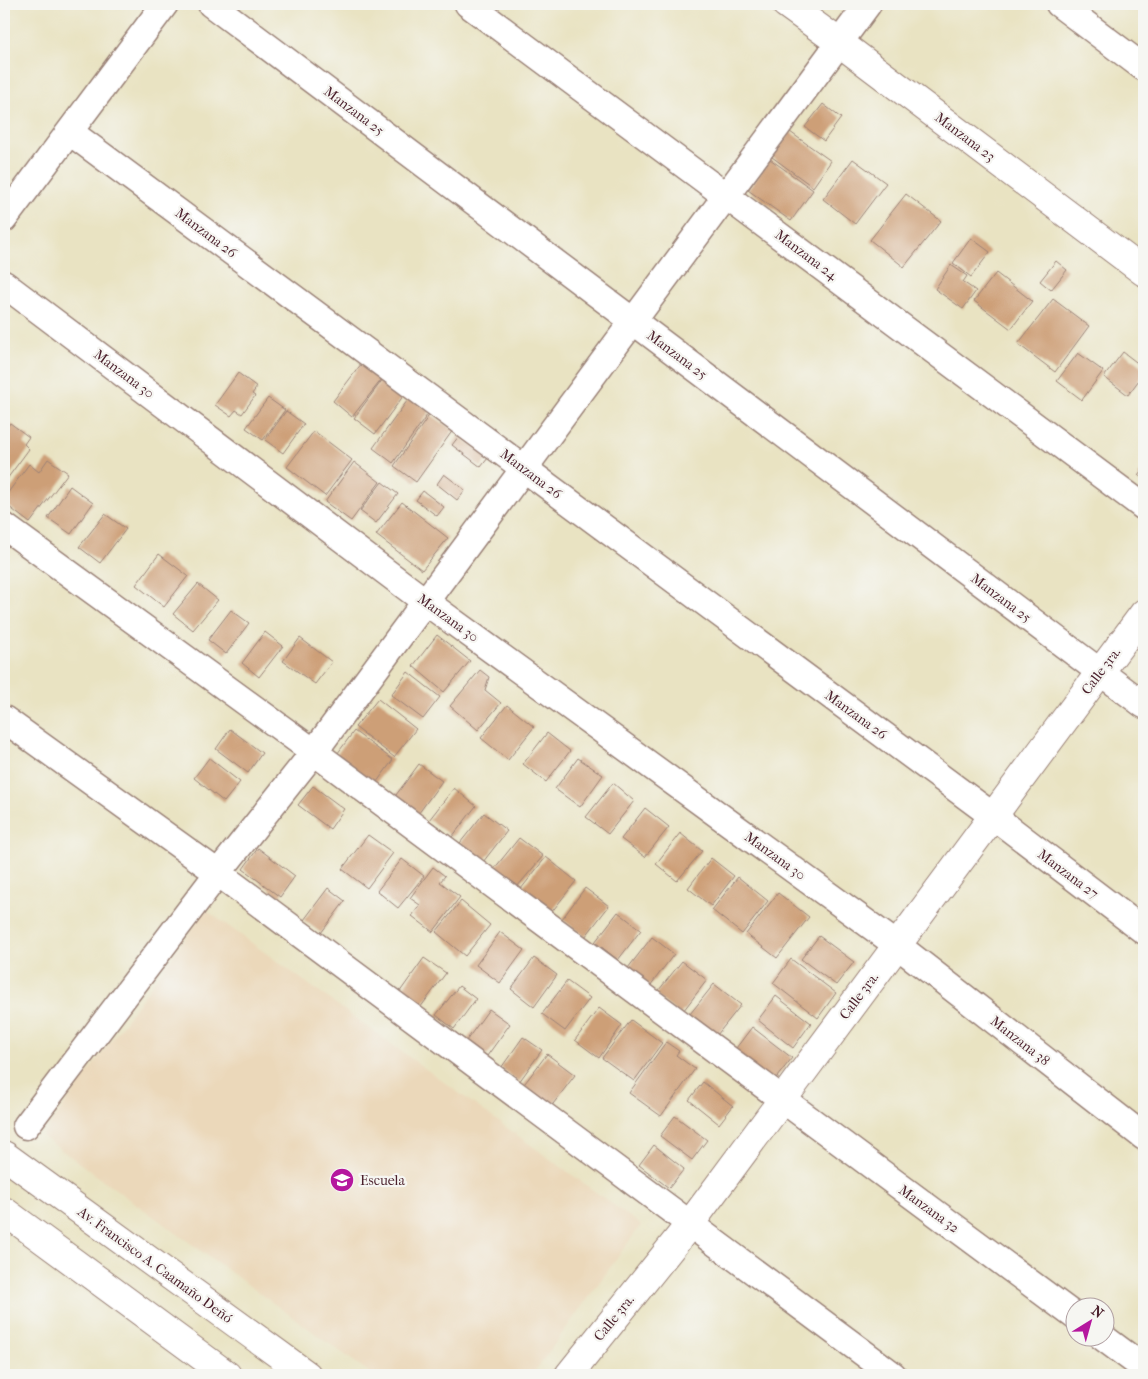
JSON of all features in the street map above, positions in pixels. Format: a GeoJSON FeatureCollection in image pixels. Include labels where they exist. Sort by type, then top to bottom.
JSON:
{"type":"FeatureCollection","features":[{"type":"Feature","properties":{"kind":"main road","name":"Manzana 23"},"geometry":{"type":"LineString","coordinates":[[786,4],[1144,272]]}},
{"type":"Feature","properties":{"kind":"main road","name":"Calle 3ra."},"geometry":{"type":"LineString","coordinates":[[569,1375],[690,1224],[1144,613]]}},
{"type":"Feature","properties":{"kind":"main road","name":"Av. Francisco A. Caamaño Deñó"},"geometry":{"type":"LineString","coordinates":[[4,1155],[307,1375]]}},
{"type":"Feature","properties":{"kind":"main road"},"geometry":{"type":"LineString","coordinates":[[4,1210],[227,1375]]}},
{"type":"Feature","properties":{"kind":"street"},"geometry":{"type":"LineString","coordinates":[[4,218],[165,4]]}},
{"type":"Feature","properties":{"kind":"street","name":"Manzana 25"},"geometry":{"type":"LineString","coordinates":[[211,4],[1144,705]]}},
{"type":"Feature","properties":{"kind":"street","name":"Manzana 24"},"geometry":{"type":"LineString","coordinates":[[468,4],[1144,507]]}},
{"type":"Feature","properties":{"kind":"street"},"geometry":{"type":"LineString","coordinates":[[26,1126],[218,873],[314,752],[868,4]]}},
{"type":"Feature","properties":{"kind":"street"},"geometry":{"type":"LineString","coordinates":[[1059,4],[1144,68]]}},
{"type":"Feature","properties":{"kind":"street","name":"Manzana 26"},"geometry":{"type":"LineString","coordinates":[[70,132],[992,816]]}},
{"type":"Feature","properties":{"kind":"street","name":"Manzana 30"},"geometry":{"type":"LineString","coordinates":[[4,284],[426,602],[897,945]]}},
{"type":"Feature","properties":{"kind":"street","name":"Manzana 32"},"geometry":{"type":"LineString","coordinates":[[4,526],[314,752],[1066,1310]]}},
{"type":"Feature","properties":{"kind":"street"},"geometry":{"type":"LineString","coordinates":[[4,719],[218,873],[893,1375]]}},
{"type":"Feature","properties":{"kind":"street","name":"Manzana 27"},"geometry":{"type":"LineString","coordinates":[[992,816],[1144,931]]}},
{"type":"Feature","properties":{"kind":"street","name":"Manzana 38"},"geometry":{"type":"LineString","coordinates":[[897,945],[1144,1137]]}},
{"type":"Feature","properties":{"kind":"street"},"geometry":{"type":"LineString","coordinates":[[1114,1346],[1144,1368],[1139,1375]]}},
{"type":"Feature","properties":{"kind":"shaded area","name":"Escuela"},"geometry":{"type":"Polygon","coordinates":[[[206,910],[641,1225],[532,1375],[373,1375],[42,1136],[206,910]]]}},
{"type":"Feature","properties":{"kind":"building"},"geometry":{"type":"Polygon","coordinates":[[[823,104],[841,118],[824,141],[805,127],[823,104]]]}},
{"type":"Feature","properties":{"kind":"building"},"geometry":{"type":"Polygon","coordinates":[[[790,132],[831,161],[813,187],[772,157],[790,132]]]}},
{"type":"Feature","properties":{"kind":"building"},"geometry":{"type":"Polygon","coordinates":[[[770,159],[813,190],[791,221],[748,190],[770,159]]]}},
{"type":"Feature","properties":{"kind":"building"},"geometry":{"type":"Polygon","coordinates":[[[853,159],[886,183],[855,224],[823,199],[853,159]]]}},
{"type":"Feature","properties":{"kind":"building"},"geometry":{"type":"Polygon","coordinates":[[[906,194],[941,221],[904,267],[870,240],[906,194]]]}},
{"type":"Feature","properties":{"kind":"building"},"geometry":{"type":"Polygon","coordinates":[[[971,238],[990,252],[971,277],[953,263],[971,238]]]}},
{"type":"Feature","properties":{"kind":"building"},"geometry":{"type":"Polygon","coordinates":[[[1056,261],[1067,270],[1051,290],[1040,281],[1056,261]]]}},
{"type":"Feature","properties":{"kind":"building"},"geometry":{"type":"Polygon","coordinates":[[[951,265],[967,276],[963,282],[976,291],[963,309],[935,289],[951,265]]]}},
{"type":"Feature","properties":{"kind":"building"},"geometry":{"type":"Polygon","coordinates":[[[996,273],[1032,301],[1011,329],[974,301],[996,273]]]}},
{"type":"Feature","properties":{"kind":"building"},"geometry":{"type":"Polygon","coordinates":[[[1053,299],[1089,326],[1055,372],[1018,344],[1053,299]]]}},
{"type":"Feature","properties":{"kind":"building"},"geometry":{"type":"Polygon","coordinates":[[[1123,352],[1144,368],[1144,373],[1128,395],[1104,377],[1123,352]]]}},
{"type":"Feature","properties":{"kind":"building"},"geometry":{"type":"Polygon","coordinates":[[[1078,353],[1103,371],[1082,400],[1057,381],[1078,353]]]}},
{"type":"Feature","properties":{"kind":"building"},"geometry":{"type":"Polygon","coordinates":[[[362,363],[382,379],[352,417],[333,401],[362,363]]]}},
{"type":"Feature","properties":{"kind":"building"},"geometry":{"type":"Polygon","coordinates":[[[238,373],[257,387],[252,394],[255,396],[242,414],[236,410],[231,416],[215,405],[238,373]]]}},
{"type":"Feature","properties":{"kind":"building"},"geometry":{"type":"Polygon","coordinates":[[[383,379],[404,395],[375,434],[354,418],[383,379]]]}},
{"type":"Feature","properties":{"kind":"building"},"geometry":{"type":"Polygon","coordinates":[[[410,397],[430,411],[393,463],[373,448],[410,397]]]}},
{"type":"Feature","properties":{"kind":"building"},"geometry":{"type":"Polygon","coordinates":[[[268,398],[285,410],[263,440],[246,428],[268,398]]]}},
{"type":"Feature","properties":{"kind":"building"},"geometry":{"type":"Polygon","coordinates":[[[286,411],[304,424],[283,453],[265,440],[286,411]]]}},
{"type":"Feature","properties":{"kind":"building"},"geometry":{"type":"Polygon","coordinates":[[[430,414],[453,430],[416,482],[394,466],[430,414]]]}},
{"type":"Feature","properties":{"kind":"building"},"geometry":{"type":"Polygon","coordinates":[[[10,423],[29,437],[24,444],[29,449],[4,483],[4,431],[10,423]]]}},
{"type":"Feature","properties":{"kind":"building"},"geometry":{"type":"Polygon","coordinates":[[[314,431],[352,460],[325,496],[287,467],[314,431]]]}},
{"type":"Feature","properties":{"kind":"building"},"geometry":{"type":"Polygon","coordinates":[[[459,436],[488,458],[481,467],[452,445],[459,436]]]}},
{"type":"Feature","properties":{"kind":"building"},"geometry":{"type":"Polygon","coordinates":[[[48,459],[68,473],[30,523],[4,503],[4,498],[29,464],[39,472],[48,459]]]}},
{"type":"Feature","properties":{"kind":"building"},"geometry":{"type":"Polygon","coordinates":[[[354,462],[380,482],[351,521],[325,502],[354,462]]]}},
{"type":"Feature","properties":{"kind":"building"},"geometry":{"type":"Polygon","coordinates":[[[1144,467],[1144,480],[1138,475],[1144,467]]]}},
{"type":"Feature","properties":{"kind":"building"},"geometry":{"type":"Polygon","coordinates":[[[444,474],[465,490],[457,500],[437,484],[444,474]]]}},
{"type":"Feature","properties":{"kind":"building"},"geometry":{"type":"Polygon","coordinates":[[[382,482],[398,494],[376,523],[360,511],[382,482]]]}},
{"type":"Feature","properties":{"kind":"building"},"geometry":{"type":"Polygon","coordinates":[[[70,486],[93,503],[71,534],[48,518],[70,486]]]}},
{"type":"Feature","properties":{"kind":"building"},"geometry":{"type":"Polygon","coordinates":[[[423,491],[444,507],[437,516],[416,500],[423,491]]]}},
{"type":"Feature","properties":{"kind":"building"},"geometry":{"type":"Polygon","coordinates":[[[402,502],[448,538],[422,570],[376,535],[402,502]]]}},
{"type":"Feature","properties":{"kind":"building"},"geometry":{"type":"Polygon","coordinates":[[[105,514],[126,529],[100,563],[79,547],[105,514]]]}},
{"type":"Feature","properties":{"kind":"building"},"geometry":{"type":"Polygon","coordinates":[[[159,554],[188,576],[164,607],[136,585],[159,554]]]}},
{"type":"Feature","properties":{"kind":"building"},"geometry":{"type":"Polygon","coordinates":[[[198,584],[218,600],[193,630],[173,614],[198,584]]]}},
{"type":"Feature","properties":{"kind":"building"},"geometry":{"type":"Polygon","coordinates":[[[231,610],[249,623],[226,654],[208,640],[231,610]]]}},
{"type":"Feature","properties":{"kind":"building"},"geometry":{"type":"Polygon","coordinates":[[[265,632],[283,646],[259,677],[242,663],[265,632]]]}},
{"type":"Feature","properties":{"kind":"building"},"geometry":{"type":"Polygon","coordinates":[[[437,635],[470,661],[444,692],[413,666],[437,635]]]}},
{"type":"Feature","properties":{"kind":"building"},"geometry":{"type":"Polygon","coordinates":[[[300,638],[332,662],[315,684],[283,661],[300,638]]]}},
{"type":"Feature","properties":{"kind":"building"},"geometry":{"type":"Polygon","coordinates":[[[480,670],[489,677],[485,690],[501,703],[478,730],[450,706],[480,670]]]}},
{"type":"Feature","properties":{"kind":"building"},"geometry":{"type":"Polygon","coordinates":[[[408,672],[440,697],[423,719],[391,695],[408,672]]]}},
{"type":"Feature","properties":{"kind":"building"},"geometry":{"type":"Polygon","coordinates":[[[378,699],[416,729],[394,757],[355,727],[378,699]]]}},
{"type":"Feature","properties":{"kind":"building"},"geometry":{"type":"Polygon","coordinates":[[[507,705],[534,727],[508,760],[481,738],[507,705]]]}},
{"type":"Feature","properties":{"kind":"building"},"geometry":{"type":"Polygon","coordinates":[[[230,729],[262,753],[248,773],[216,749],[230,729]]]}},
{"type":"Feature","properties":{"kind":"building"},"geometry":{"type":"Polygon","coordinates":[[[354,731],[393,760],[371,790],[332,761],[354,731]]]}},
{"type":"Feature","properties":{"kind":"building"},"geometry":{"type":"Polygon","coordinates":[[[547,733],[570,751],[546,782],[523,764],[547,733]]]}},
{"type":"Feature","properties":{"kind":"building"},"geometry":{"type":"Polygon","coordinates":[[[209,758],[240,782],[224,802],[194,778],[209,758]]]}},
{"type":"Feature","properties":{"kind":"building"},"geometry":{"type":"Polygon","coordinates":[[[578,758],[603,775],[580,807],[555,789],[578,758]]]}},
{"type":"Feature","properties":{"kind":"building"},"geometry":{"type":"Polygon","coordinates":[[[419,764],[442,781],[416,817],[393,799],[419,764]]]}},
{"type":"Feature","properties":{"kind":"building"},"geometry":{"type":"Polygon","coordinates":[[[613,783],[634,801],[608,834],[586,817],[613,783]]]}},
{"type":"Feature","properties":{"kind":"building"},"geometry":{"type":"Polygon","coordinates":[[[313,786],[344,809],[330,829],[298,805],[313,786]]]}},
{"type":"Feature","properties":{"kind":"building"},"geometry":{"type":"Polygon","coordinates":[[[454,788],[476,806],[452,837],[429,820],[454,788]]]}},
{"type":"Feature","properties":{"kind":"building"},"geometry":{"type":"Polygon","coordinates":[[[645,808],[669,827],[645,857],[621,839],[645,808]]]}},
{"type":"Feature","properties":{"kind":"building"},"geometry":{"type":"Polygon","coordinates":[[[484,813],[507,831],[483,862],[460,843],[484,813]]]}},
{"type":"Feature","properties":{"kind":"building"},"geometry":{"type":"Polygon","coordinates":[[[680,833],[702,851],[677,881],[656,864],[680,833]]]}},
{"type":"Feature","properties":{"kind":"building"},"geometry":{"type":"Polygon","coordinates":[[[368,835],[393,853],[367,888],[342,869],[368,835]]]}},
{"type":"Feature","properties":{"kind":"building"},"geometry":{"type":"Polygon","coordinates":[[[519,838],[543,856],[517,887],[494,869],[519,838]]]}},
{"type":"Feature","properties":{"kind":"building"},"geometry":{"type":"Polygon","coordinates":[[[258,848],[295,876],[280,897],[243,869],[258,848]]]}},
{"type":"Feature","properties":{"kind":"building"},"geometry":{"type":"Polygon","coordinates":[[[546,857],[576,881],[547,918],[517,894],[546,857]]]}},
{"type":"Feature","properties":{"kind":"building"},"geometry":{"type":"Polygon","coordinates":[[[711,858],[734,876],[711,906],[688,888],[711,858]]]}},
{"type":"Feature","properties":{"kind":"building"},"geometry":{"type":"Polygon","coordinates":[[[402,859],[424,876],[398,908],[377,891],[402,859]]]}},
{"type":"Feature","properties":{"kind":"building"},"geometry":{"type":"Polygon","coordinates":[[[433,867],[445,876],[440,882],[460,897],[433,932],[412,916],[420,905],[410,898],[433,867]]]}},
{"type":"Feature","properties":{"kind":"building"},"geometry":{"type":"Polygon","coordinates":[[[738,877],[768,901],[742,934],[712,910],[738,877]]]}},
{"type":"Feature","properties":{"kind":"building"},"geometry":{"type":"Polygon","coordinates":[[[328,888],[345,901],[321,933],[304,920],[328,888]]]}},
{"type":"Feature","properties":{"kind":"building"},"geometry":{"type":"Polygon","coordinates":[[[585,888],[609,906],[585,937],[562,919],[585,888]]]}},
{"type":"Feature","properties":{"kind":"building"},"geometry":{"type":"Polygon","coordinates":[[[778,893],[809,917],[777,958],[746,934],[778,893]]]}},
{"type":"Feature","properties":{"kind":"building"},"geometry":{"type":"Polygon","coordinates":[[[461,901],[490,925],[465,956],[436,932],[461,901]]]}},
{"type":"Feature","properties":{"kind":"building"},"geometry":{"type":"Polygon","coordinates":[[[618,912],[641,930],[618,960],[595,942],[618,912]]]}},
{"type":"Feature","properties":{"kind":"building"},"geometry":{"type":"Polygon","coordinates":[[[500,932],[524,950],[500,983],[476,965],[500,932]]]}},
{"type":"Feature","properties":{"kind":"building"},"geometry":{"type":"Polygon","coordinates":[[[819,936],[854,962],[836,985],[801,959],[819,936]]]}},
{"type":"Feature","properties":{"kind":"building"},"geometry":{"type":"Polygon","coordinates":[[[652,937],[674,954],[650,986],[628,968],[652,937]]]}},
{"type":"Feature","properties":{"kind":"building"},"geometry":{"type":"Polygon","coordinates":[[[424,958],[446,973],[420,1008],[399,993],[424,958]]]}},
{"type":"Feature","properties":{"kind":"building"},"geometry":{"type":"Polygon","coordinates":[[[534,958],[557,975],[534,1007],[511,989],[534,958]]]}},
{"type":"Feature","properties":{"kind":"building"},"geometry":{"type":"Polygon","coordinates":[[[791,959],[836,993],[818,1018],[773,983],[791,959]]]}},
{"type":"Feature","properties":{"kind":"building"},"geometry":{"type":"Polygon","coordinates":[[[682,961],[707,980],[680,1015],[655,995],[682,961]]]}},
{"type":"Feature","properties":{"kind":"building"},"geometry":{"type":"Polygon","coordinates":[[[567,981],[590,998],[565,1031],[542,1014],[567,981]]]}},
{"type":"Feature","properties":{"kind":"building"},"geometry":{"type":"Polygon","coordinates":[[[714,984],[741,1005],[713,1040],[686,1019],[714,984]]]}},
{"type":"Feature","properties":{"kind":"building"},"geometry":{"type":"Polygon","coordinates":[[[459,986],[476,999],[454,1029],[436,1015],[459,986]]]}},
{"type":"Feature","properties":{"kind":"building"},"geometry":{"type":"Polygon","coordinates":[[[776,996],[811,1023],[793,1048],[758,1020],[776,996]]]}},
{"type":"Feature","properties":{"kind":"building"},"geometry":{"type":"Polygon","coordinates":[[[599,1008],[622,1025],[599,1058],[575,1040],[599,1008]]]}},
{"type":"Feature","properties":{"kind":"building"},"geometry":{"type":"Polygon","coordinates":[[[489,1009],[510,1024],[487,1056],[466,1041],[489,1009]]]}},
{"type":"Feature","properties":{"kind":"building"},"geometry":{"type":"Polygon","coordinates":[[[631,1020],[662,1043],[634,1081],[602,1058],[631,1020]]]}},
{"type":"Feature","properties":{"kind":"building"},"geometry":{"type":"Polygon","coordinates":[[[752,1027],[792,1058],[769,1087],[730,1056],[752,1027]]]}},
{"type":"Feature","properties":{"kind":"building"},"geometry":{"type":"Polygon","coordinates":[[[523,1037],[542,1050],[519,1082],[501,1068],[523,1037]]]}},
{"type":"Feature","properties":{"kind":"building"},"geometry":{"type":"Polygon","coordinates":[[[666,1042],[679,1051],[676,1055],[695,1069],[661,1116],[629,1093],[666,1042]]]}},
{"type":"Feature","properties":{"kind":"building"},"geometry":{"type":"Polygon","coordinates":[[[547,1054],[575,1075],[550,1108],[522,1087],[547,1054]]]}},
{"type":"Feature","properties":{"kind":"building"},"geometry":{"type":"Polygon","coordinates":[[[703,1082],[733,1106],[719,1124],[689,1100],[703,1082]]]}},
{"type":"Feature","properties":{"kind":"building"},"geometry":{"type":"Polygon","coordinates":[[[675,1116],[707,1140],[692,1160],[660,1136],[675,1116]]]}},
{"type":"Feature","properties":{"kind":"building"},"geometry":{"type":"Polygon","coordinates":[[[654,1145],[684,1169],[669,1188],[639,1165],[654,1145]]]}},
{"type":"Feature","properties":{"kind":"place","name":"Escuela"},"geometry":{"type":"Point","coordinates":[342,1180]}}]}
